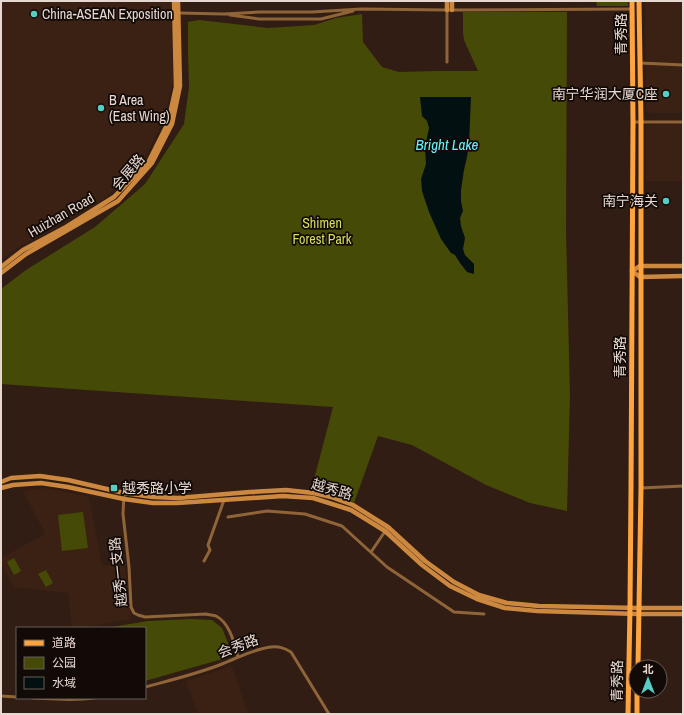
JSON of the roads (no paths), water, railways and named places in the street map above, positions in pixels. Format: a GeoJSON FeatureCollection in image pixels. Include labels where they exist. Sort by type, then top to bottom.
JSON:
{"type":"FeatureCollection","features":[{"type":"Feature","properties":{"kind":"main road","name":"Huizhan Road"},"geometry":{"type":"LineString","coordinates":[[1,267],[23,250],[66,227],[114,197],[149,161],[168,123],[176,87],[174,1]]}},
{"type":"Feature","properties":{"kind":"main road","name":"会展路"},"geometry":{"type":"LineString","coordinates":[[1,273],[26,254],[118,201],[152,163],[172,124],[180,86],[178,1]]}},
{"type":"Feature","properties":{"kind":"main road"},"geometry":{"type":"LineString","coordinates":[[447,1],[449,10]]}},
{"type":"Feature","properties":{"kind":"main road"},"geometry":{"type":"LineString","coordinates":[[449,10],[452,1]]}},
{"type":"Feature","properties":{"kind":"main road","name":"青秀路"},"geometry":{"type":"LineString","coordinates":[[628,714],[633,122],[632,1]]}},
{"type":"Feature","properties":{"kind":"main road","name":"青秀路"},"geometry":{"type":"LineString","coordinates":[[638,659],[641,488],[641,122],[639,1]]}},
{"type":"Feature","properties":{"kind":"main road"},"geometry":{"type":"LineString","coordinates":[[683,266],[640,266],[632,271],[640,277],[683,276]]}},
{"type":"Feature","properties":{"kind":"main road","name":"越秀路"},"geometry":{"type":"LineString","coordinates":[[1,482],[11,478],[40,476],[68,480],[153,503],[177,503],[283,496],[312,498],[351,510],[386,529]]}},
{"type":"Feature","properties":{"kind":"main road","name":"越秀路"},"geometry":{"type":"LineString","coordinates":[[1,488],[13,484],[41,483],[124,496],[178,498],[286,490],[314,493],[353,505],[454,582],[479,595],[507,603],[630,611]]}},
{"type":"Feature","properties":{"kind":"main road"},"geometry":{"type":"LineString","coordinates":[[630,611],[639,608],[683,608]]}},
{"type":"Feature","properties":{"kind":"main road"},"geometry":{"type":"LineString","coordinates":[[630,611],[639,614],[683,614]]}},
{"type":"Feature","properties":{"kind":"main road","name":"青秀路"},"geometry":{"type":"LineString","coordinates":[[637,699],[637,714]]}},
{"type":"Feature","properties":{"kind":"street"},"geometry":{"type":"LineString","coordinates":[[179,13],[224,14],[312,12],[361,9],[632,9]]}},
{"type":"Feature","properties":{"kind":"street"},"geometry":{"type":"LineString","coordinates":[[224,14],[259,19],[321,19],[361,9]]}},
{"type":"Feature","properties":{"kind":"street"},"geometry":{"type":"LineString","coordinates":[[447,62],[449,10]]}},
{"type":"Feature","properties":{"kind":"street"},"geometry":{"type":"LineString","coordinates":[[640,63],[683,65]]}},
{"type":"Feature","properties":{"kind":"street"},"geometry":{"type":"LineString","coordinates":[[633,122],[683,122]]}},
{"type":"Feature","properties":{"kind":"street"},"geometry":{"type":"LineString","coordinates":[[641,488],[683,486]]}},
{"type":"Feature","properties":{"kind":"street","name":"越秀一支路"},"geometry":{"type":"LineString","coordinates":[[124,496],[123,514],[129,567],[130,597],[131,607],[134,613],[145,617],[206,614],[215,616],[228,628],[238,657]]}},
{"type":"Feature","properties":{"kind":"street"},"geometry":{"type":"LineString","coordinates":[[204,561],[210,550],[208,545],[224,500]]}},
{"type":"Feature","properties":{"kind":"street"},"geometry":{"type":"LineString","coordinates":[[228,517],[267,511],[305,514],[342,526],[387,567],[454,612],[484,614]]}},
{"type":"Feature","properties":{"kind":"street"},"geometry":{"type":"LineString","coordinates":[[371,552],[386,529]]}},
{"type":"Feature","properties":{"kind":"street","name":"会秀路"},"geometry":{"type":"LineString","coordinates":[[146,687],[181,678],[221,664],[254,650],[283,647],[291,652],[329,714]]}},
{"type":"Feature","properties":{"kind":"street"},"geometry":{"type":"LineString","coordinates":[[1,696],[16,697]]}},
{"type":"Feature","properties":{"kind":"street"},"geometry":{"type":"LineString","coordinates":[[48,699],[87,699]]}},
{"type":"Feature","properties":{"kind":"water","name":"Bright Lake"},"geometry":{"type":"Polygon","coordinates":[[[420,97],[471,97],[469,144],[461,190],[463,211],[460,218],[465,238],[463,249],[465,255],[474,264],[474,274],[467,272],[441,239],[429,212],[422,191],[421,179],[426,164],[425,147],[429,128],[427,121],[422,116],[420,97]]]}},
{"type":"Feature","properties":{"kind":"place","name":"China-ASEAN Exposition"},"geometry":{"type":"Point","coordinates":[34,14]}},
{"type":"Feature","properties":{"kind":"place","name":"南宁华润大厦C座"},"geometry":{"type":"Point","coordinates":[666,94]}},
{"type":"Feature","properties":{"kind":"place","name":"B Area (East Wing)"},"geometry":{"type":"Point","coordinates":[101,108]}},
{"type":"Feature","properties":{"kind":"place","name":"南宁海关"},"geometry":{"type":"Point","coordinates":[666,201]}},
{"type":"Feature","properties":{"kind":"place","name":"越秀路小学"},"geometry":{"type":"Point","coordinates":[114,488]}},
{"type":"Feature","properties":{"kind":"park label","name":"Shimen Forest Park"},"geometry":{"type":"Point","coordinates":[322,232]}}]}
